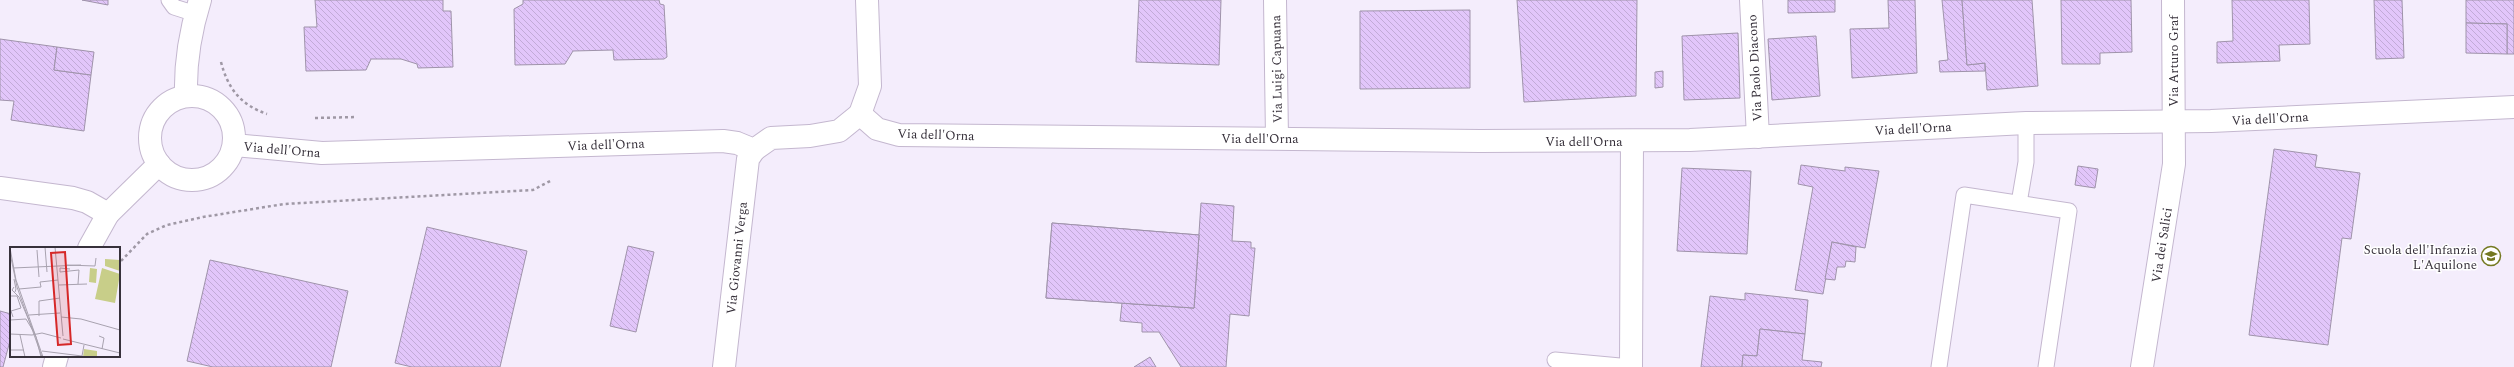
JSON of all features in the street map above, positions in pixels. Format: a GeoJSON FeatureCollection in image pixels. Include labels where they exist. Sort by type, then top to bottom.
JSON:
{"type":"FeatureCollection","features":[{"type":"Feature","properties":{"kind":"street"},"geometry":{"type":"LineString","coordinates":[[754,150],[771,138],[810,136],[839,131],[860,114],[870,86],[867,0]]}},
{"type":"Feature","properties":{"kind":"street","name":"Via Luigi Capuana"},"geometry":{"type":"LineString","coordinates":[[1275,0],[1277,138]]}},
{"type":"Feature","properties":{"kind":"street","name":"Via Paolo Diacono"},"geometry":{"type":"LineString","coordinates":[[1751,0],[1758,137]]}},
{"type":"Feature","properties":{"kind":"street","name":"Via Arturo Graf"},"geometry":{"type":"LineString","coordinates":[[2172,122],[2173,0]]}},
{"type":"Feature","properties":{"kind":"street"},"geometry":{"type":"LineString","coordinates":[[186,96],[186,69],[191,31],[198,7]]}},
{"type":"Feature","properties":{"kind":"street","name":"Via dell'Orna"},"geometry":{"type":"LineString","coordinates":[[186,96],[202,97],[216,103],[228,114],[234,129],[234,145],[228,160],[221,168],[202,179],[186,180],[171,175],[159,164],[151,148],[151,131],[157,115],[169,102],[186,96]]}},
{"type":"Feature","properties":{"kind":"street","name":"Via dell'Orna"},"geometry":{"type":"LineString","coordinates":[[860,114],[877,129],[899,135],[1632,141],[1758,137],[2026,123],[2172,122],[2514,107]]}},
{"type":"Feature","properties":{"kind":"street","name":"Via dei Salici"},"geometry":{"type":"LineString","coordinates":[[2142,367],[2174,164],[2172,122]]}},
{"type":"Feature","properties":{"kind":"street","name":"Via dell'Orna"},"geometry":{"type":"LineString","coordinates":[[234,145],[322,154],[723,141],[737,143],[754,150]]}},
{"type":"Feature","properties":{"kind":"street","name":"Via dell'Orna"},"geometry":{"type":"LineString","coordinates":[[1631,367],[1632,141]]}},
{"type":"Feature","properties":{"kind":"street","name":"Via Giovanni Verga"},"geometry":{"type":"LineString","coordinates":[[724,367],[748,159],[754,150]]}},
{"type":"Feature","properties":{"kind":"street"},"geometry":{"type":"LineString","coordinates":[[90,247],[108,214],[134,186],[159,164]]}},
{"type":"Feature","properties":{"kind":"street"},"geometry":{"type":"LineString","coordinates":[[0,188],[73,198],[86,202],[108,214]]}},
{"type":"Feature","properties":{"kind":"street"},"geometry":{"type":"LineString","coordinates":[[54,367],[56,357]]}},
{"type":"Feature","properties":{"kind":"lane"},"geometry":{"type":"LineString","coordinates":[[169,0],[174,7],[198,7]]}},
{"type":"Feature","properties":{"kind":"lane"},"geometry":{"type":"LineString","coordinates":[[2019,203],[2026,162],[2026,123]]}},
{"type":"Feature","properties":{"kind":"lane"},"geometry":{"type":"LineString","coordinates":[[1939,367],[1964,195],[2069,211],[2046,367]]}},
{"type":"Feature","properties":{"kind":"lane"},"geometry":{"type":"LineString","coordinates":[[1555,360],[1631,367]]}},
{"type":"Feature","properties":{"kind":"path"},"geometry":{"type":"LineString","coordinates":[[220,56],[225,76],[236,96],[254,109],[273,116]]}},
{"type":"Feature","properties":{"kind":"path"},"geometry":{"type":"LineString","coordinates":[[311,118],[357,117]]}},
{"type":"Feature","properties":{"kind":"path"},"geometry":{"type":"LineString","coordinates":[[126,254],[147,234],[167,225],[203,217],[284,204],[533,190],[556,178]]}},
{"type":"Feature","properties":{"kind":"building"},"geometry":{"type":"Polygon","coordinates":[[[82,0],[108,0],[108,5],[82,0]]]}},
{"type":"Feature","properties":{"kind":"building"},"geometry":{"type":"Polygon","coordinates":[[[315,0],[443,0],[443,11],[451,11],[453,67],[418,68],[417,64],[401,59],[371,59],[366,70],[306,71],[304,27],[317,27],[315,0]]]}},
{"type":"Feature","properties":{"kind":"building"},"geometry":{"type":"Polygon","coordinates":[[[523,0],[659,0],[660,4],[664,5],[667,57],[664,59],[614,60],[613,50],[573,51],[565,64],[515,65],[514,9],[523,4],[523,0]]]}},
{"type":"Feature","properties":{"kind":"building"},"geometry":{"type":"Polygon","coordinates":[[[1139,0],[1221,0],[1219,65],[1136,62],[1139,0]]]}},
{"type":"Feature","properties":{"kind":"building"},"geometry":{"type":"Polygon","coordinates":[[[1517,0],[1637,0],[1636,96],[1524,102],[1517,0]]]}},
{"type":"Feature","properties":{"kind":"building"},"geometry":{"type":"Polygon","coordinates":[[[1788,0],[1835,0],[1835,12],[1788,13],[1788,0]]]}},
{"type":"Feature","properties":{"kind":"building"},"geometry":{"type":"Polygon","coordinates":[[[1888,0],[1915,0],[1917,73],[1852,78],[1850,29],[1889,28],[1888,0]]]}},
{"type":"Feature","properties":{"kind":"building"},"geometry":{"type":"Polygon","coordinates":[[[1942,0],[1962,0],[1967,65],[1985,63],[1985,71],[1940,72],[1939,61],[1948,60],[1942,0]]]}},
{"type":"Feature","properties":{"kind":"building"},"geometry":{"type":"Polygon","coordinates":[[[1962,0],[2032,0],[2038,86],[1987,90],[1985,63],[1967,65],[1962,0]]]}},
{"type":"Feature","properties":{"kind":"building"},"geometry":{"type":"Polygon","coordinates":[[[2061,0],[2131,0],[2132,52],[2100,53],[2100,64],[2062,64],[2061,0]]]}},
{"type":"Feature","properties":{"kind":"building"},"geometry":{"type":"Polygon","coordinates":[[[2232,0],[2309,0],[2310,44],[2279,45],[2280,61],[2217,63],[2217,42],[2233,41],[2232,0]]]}},
{"type":"Feature","properties":{"kind":"building"},"geometry":{"type":"Polygon","coordinates":[[[2374,0],[2402,0],[2404,58],[2376,59],[2374,0]]]}},
{"type":"Feature","properties":{"kind":"building"},"geometry":{"type":"Polygon","coordinates":[[[2466,0],[2514,0],[2514,54],[2507,54],[2507,24],[2466,23],[2466,0]]]}},
{"type":"Feature","properties":{"kind":"building"},"geometry":{"type":"Polygon","coordinates":[[[1470,10],[1470,88],[1360,89],[1360,11],[1470,10]]]}},
{"type":"Feature","properties":{"kind":"building"},"geometry":{"type":"Polygon","coordinates":[[[2466,23],[2507,24],[2507,54],[2466,53],[2466,23]]]}},
{"type":"Feature","properties":{"kind":"building"},"geometry":{"type":"Polygon","coordinates":[[[1738,33],[1740,98],[1684,100],[1682,36],[1738,33]]]}},
{"type":"Feature","properties":{"kind":"building"},"geometry":{"type":"Polygon","coordinates":[[[1816,36],[1820,96],[1772,100],[1768,39],[1816,36]]]}},
{"type":"Feature","properties":{"kind":"building"},"geometry":{"type":"Polygon","coordinates":[[[0,39],[57,47],[54,70],[91,75],[84,131],[11,120],[14,101],[0,100],[0,39]]]}},
{"type":"Feature","properties":{"kind":"building"},"geometry":{"type":"Polygon","coordinates":[[[57,47],[94,52],[91,75],[54,70],[57,47]]]}},
{"type":"Feature","properties":{"kind":"building"},"geometry":{"type":"Polygon","coordinates":[[[1663,71],[1663,87],[1655,88],[1655,72],[1663,71]]]}},
{"type":"Feature","properties":{"kind":"building"},"geometry":{"type":"Polygon","coordinates":[[[2274,149],[2317,155],[2315,167],[2360,173],[2351,239],[2342,238],[2328,345],[2249,335],[2274,149]]]}},
{"type":"Feature","properties":{"kind":"building"},"geometry":{"type":"Polygon","coordinates":[[[1801,165],[1845,171],[1845,167],[1879,171],[1865,248],[1832,242],[1823,294],[1795,290],[1813,187],[1798,184],[1801,165]]]}},
{"type":"Feature","properties":{"kind":"building"},"geometry":{"type":"Polygon","coordinates":[[[2078,166],[2098,169],[2095,188],[2075,185],[2078,166]]]}},
{"type":"Feature","properties":{"kind":"building"},"geometry":{"type":"Polygon","coordinates":[[[1682,168],[1751,171],[1747,254],[1677,251],[1682,168]]]}},
{"type":"Feature","properties":{"kind":"building"},"geometry":{"type":"Polygon","coordinates":[[[1201,203],[1234,206],[1232,241],[1251,242],[1251,248],[1255,248],[1249,316],[1230,314],[1226,367],[1181,367],[1159,332],[1142,332],[1142,323],[1120,321],[1122,303],[1194,308],[1201,203]]]}},
{"type":"Feature","properties":{"kind":"building"},"geometry":{"type":"Polygon","coordinates":[[[1052,223],[1199,235],[1194,308],[1046,298],[1052,223]]]}},
{"type":"Feature","properties":{"kind":"building"},"geometry":{"type":"Polygon","coordinates":[[[1052,223],[1199,235],[1194,308],[1046,298],[1052,223]]]}},
{"type":"Feature","properties":{"kind":"building"},"geometry":{"type":"Polygon","coordinates":[[[427,227],[527,251],[500,367],[412,367],[395,363],[427,227]]]}},
{"type":"Feature","properties":{"kind":"building"},"geometry":{"type":"Polygon","coordinates":[[[1832,242],[1856,247],[1855,262],[1846,261],[1845,267],[1837,267],[1835,280],[1825,279],[1832,242]]]}},
{"type":"Feature","properties":{"kind":"building"},"geometry":{"type":"Polygon","coordinates":[[[628,246],[654,252],[636,332],[610,326],[628,246]]]}},
{"type":"Feature","properties":{"kind":"building"},"geometry":{"type":"Polygon","coordinates":[[[210,260],[348,291],[331,367],[213,367],[187,361],[210,260]]]}},
{"type":"Feature","properties":{"kind":"building"},"geometry":{"type":"Polygon","coordinates":[[[1745,293],[1808,300],[1805,334],[1760,329],[1757,356],[1743,355],[1742,367],[1701,367],[1710,296],[1745,300],[1745,293]]]}},
{"type":"Feature","properties":{"kind":"building"},"geometry":{"type":"Polygon","coordinates":[[[0,311],[10,314],[10,341],[3,367],[0,367],[0,311]]]}},
{"type":"Feature","properties":{"kind":"building"},"geometry":{"type":"Polygon","coordinates":[[[1760,329],[1805,334],[1802,360],[1822,362],[1821,367],[1742,367],[1743,355],[1757,356],[1760,329]]]}},
{"type":"Feature","properties":{"kind":"building"},"geometry":{"type":"Polygon","coordinates":[[[1150,357],[1156,367],[1134,367],[1150,357]]]}},
{"type":"Feature","properties":{"kind":"place","name":"Scuola dell'Infanzia L'Aquilone"},"geometry":{"type":"Point","coordinates":[2491,256]}}]}
